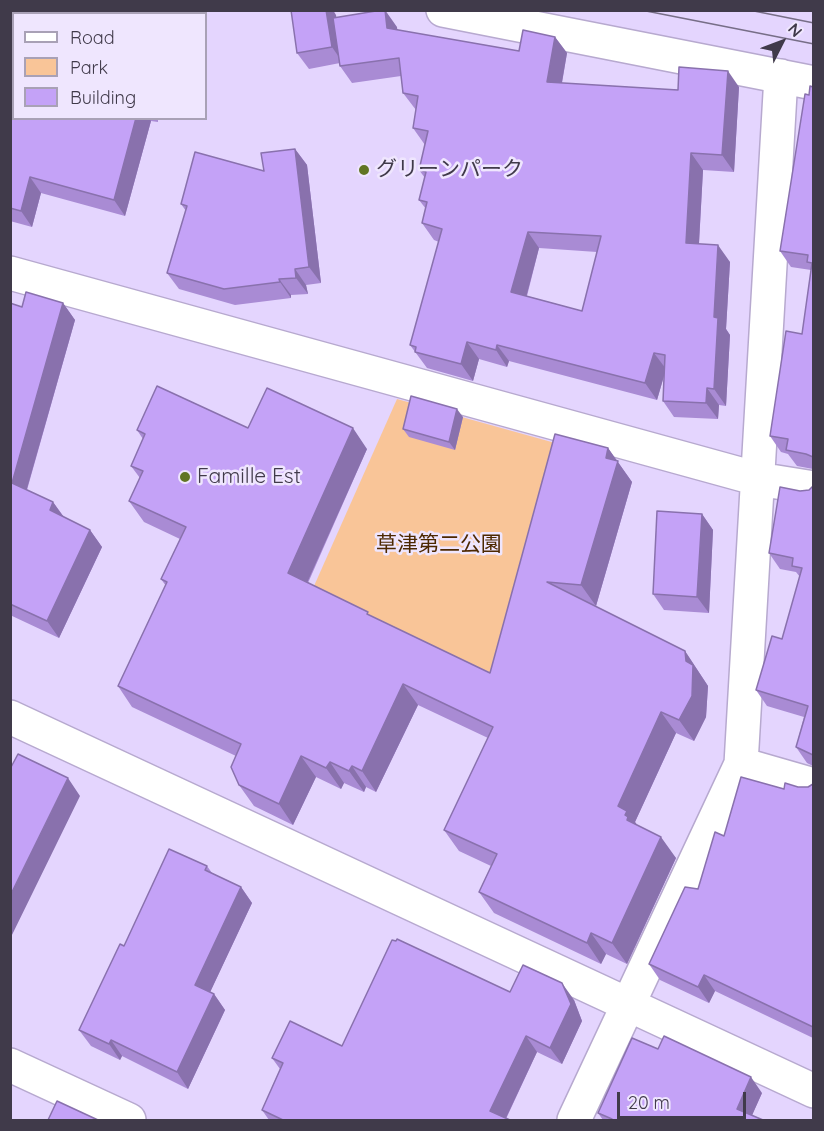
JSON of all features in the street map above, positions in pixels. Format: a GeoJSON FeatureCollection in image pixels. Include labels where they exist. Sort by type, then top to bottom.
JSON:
{"type":"FeatureCollection","features":[{"type":"Feature","properties":{"kind":"street"},"geometry":{"type":"LineString","coordinates":[[443,10],[813,83]]}},
{"type":"Feature","properties":{"kind":"street"},"geometry":{"type":"LineString","coordinates":[[574,1120],[741,764],[781,76]]}},
{"type":"Feature","properties":{"kind":"street"},"geometry":{"type":"LineString","coordinates":[[10,273],[758,479],[813,488]]}},
{"type":"Feature","properties":{"kind":"street"},"geometry":{"type":"LineString","coordinates":[[10,717],[813,1091]]}},
{"type":"Feature","properties":{"kind":"street"},"geometry":{"type":"LineString","coordinates":[[741,764],[813,785]]}},
{"type":"Feature","properties":{"kind":"street"},"geometry":{"type":"LineString","coordinates":[[10,1065],[129,1120]]}},
{"type":"Feature","properties":{"kind":"green space","name":"草津第二公園"},"geometry":{"type":"Polygon","coordinates":[[[397,399],[566,446],[501,687],[310,595],[397,399]]]}},
{"type":"Feature","properties":{"kind":"building"},"geometry":{"type":"Polygon","coordinates":[[[10,10],[163,10],[163,12],[12,12],[12,120],[135,120],[114,200],[30,177],[21,211],[10,208],[10,10]]]}},
{"type":"Feature","properties":{"kind":"building"},"geometry":{"type":"Polygon","coordinates":[[[291,10],[326,10],[332,47],[297,53],[291,10]]]}},
{"type":"Feature","properties":{"kind":"building"},"geometry":{"type":"Polygon","coordinates":[[[385,10],[387,28],[519,51],[523,30],[555,37],[547,82],[678,90],[679,67],[728,71],[722,155],[691,153],[686,243],[718,245],[714,317],[718,318],[714,389],[707,388],[706,403],[663,401],[665,355],[654,353],[645,383],[497,345],[496,350],[467,342],[461,364],[415,352],[416,347],[410,345],[442,229],[422,223],[427,202],[419,200],[426,172],[419,170],[428,131],[413,128],[418,96],[403,93],[399,58],[340,66],[333,18],[385,10]],[[528,232],[511,292],[582,311],[601,236],[528,232]]]}},
{"type":"Feature","properties":{"kind":"building"},"geometry":{"type":"Polygon","coordinates":[[[810,86],[813,87],[813,457],[786,450],[788,439],[770,436],[786,331],[802,334],[812,263],[807,262],[808,255],[780,251],[805,94],[809,95],[810,86]]]}},
{"type":"Feature","properties":{"kind":"building"},"geometry":{"type":"Polygon","coordinates":[[[295,149],[309,267],[295,269],[296,278],[224,289],[167,273],[187,206],[181,204],[195,152],[264,171],[261,153],[295,149]]]}},
{"type":"Feature","properties":{"kind":"building"},"geometry":{"type":"Polygon","coordinates":[[[26,292],[63,303],[12,483],[53,502],[50,510],[90,530],[47,621],[10,604],[10,303],[22,307],[26,292]]]}},
{"type":"Feature","properties":{"kind":"building"},"geometry":{"type":"Polygon","coordinates":[[[157,386],[248,428],[267,388],[353,428],[288,573],[490,673],[555,434],[608,448],[606,458],[618,461],[581,585],[547,582],[685,651],[686,661],[693,665],[692,696],[679,720],[661,712],[618,806],[627,811],[625,815],[628,817],[627,820],[661,837],[612,943],[591,933],[587,943],[479,892],[497,854],[444,830],[493,727],[403,684],[362,771],[352,766],[349,771],[330,762],[326,768],[301,756],[279,804],[239,785],[231,767],[241,744],[118,686],[167,582],[161,579],[186,527],[129,501],[143,471],[131,466],[145,434],[137,430],[157,386]]]}},
{"type":"Feature","properties":{"kind":"building"},"geometry":{"type":"Polygon","coordinates":[[[411,396],[457,409],[449,442],[403,429],[411,396]]]}},
{"type":"Feature","properties":{"kind":"building"},"geometry":{"type":"Polygon","coordinates":[[[813,486],[813,755],[796,747],[808,706],[756,690],[772,636],[782,639],[802,568],[792,566],[793,558],[769,553],[780,487],[800,491],[809,490],[813,486]]]}},
{"type":"Feature","properties":{"kind":"building"},"geometry":{"type":"Polygon","coordinates":[[[657,511],[702,514],[697,597],[653,594],[657,511]]]}},
{"type":"Feature","properties":{"kind":"building"},"geometry":{"type":"Polygon","coordinates":[[[18,754],[68,778],[10,896],[10,769],[18,754]]]}},
{"type":"Feature","properties":{"kind":"building"},"geometry":{"type":"Polygon","coordinates":[[[741,777],[784,789],[785,783],[798,787],[808,787],[813,784],[813,1027],[704,975],[698,987],[649,964],[685,887],[698,889],[715,832],[724,836],[741,777]]]}},
{"type":"Feature","properties":{"kind":"building"},"geometry":{"type":"Polygon","coordinates":[[[169,849],[207,866],[205,870],[241,887],[195,985],[214,994],[177,1072],[111,1040],[109,1044],[79,1030],[120,944],[124,946],[169,849]]]}},
{"type":"Feature","properties":{"kind":"building"},"geometry":{"type":"Polygon","coordinates":[[[397,939],[510,992],[523,965],[562,983],[571,1004],[550,1048],[526,1036],[490,1111],[510,1120],[283,1120],[262,1110],[283,1063],[272,1058],[290,1021],[342,1046],[392,940],[397,939]]]}},
{"type":"Feature","properties":{"kind":"building"},"geometry":{"type":"Polygon","coordinates":[[[664,1036],[751,1077],[737,1109],[763,1120],[611,1120],[598,1113],[632,1038],[658,1049],[664,1036]]]}},
{"type":"Feature","properties":{"kind":"building"},"geometry":{"type":"Polygon","coordinates":[[[57,1101],[98,1120],[48,1120],[57,1101]]]}},
{"type":"Feature","properties":{"kind":"tram line"},"geometry":{"type":"LineString","coordinates":[[641,10],[814,44]]}},
{"type":"Feature","properties":{"kind":"tram line"},"geometry":{"type":"LineString","coordinates":[[749,10],[814,23]]}},
{"type":"Feature","properties":{"kind":"place","name":"グリーンパーク"},"geometry":{"type":"Point","coordinates":[364,170]}},
{"type":"Feature","properties":{"kind":"place","name":"Famille Est"},"geometry":{"type":"Point","coordinates":[185,477]}}]}
